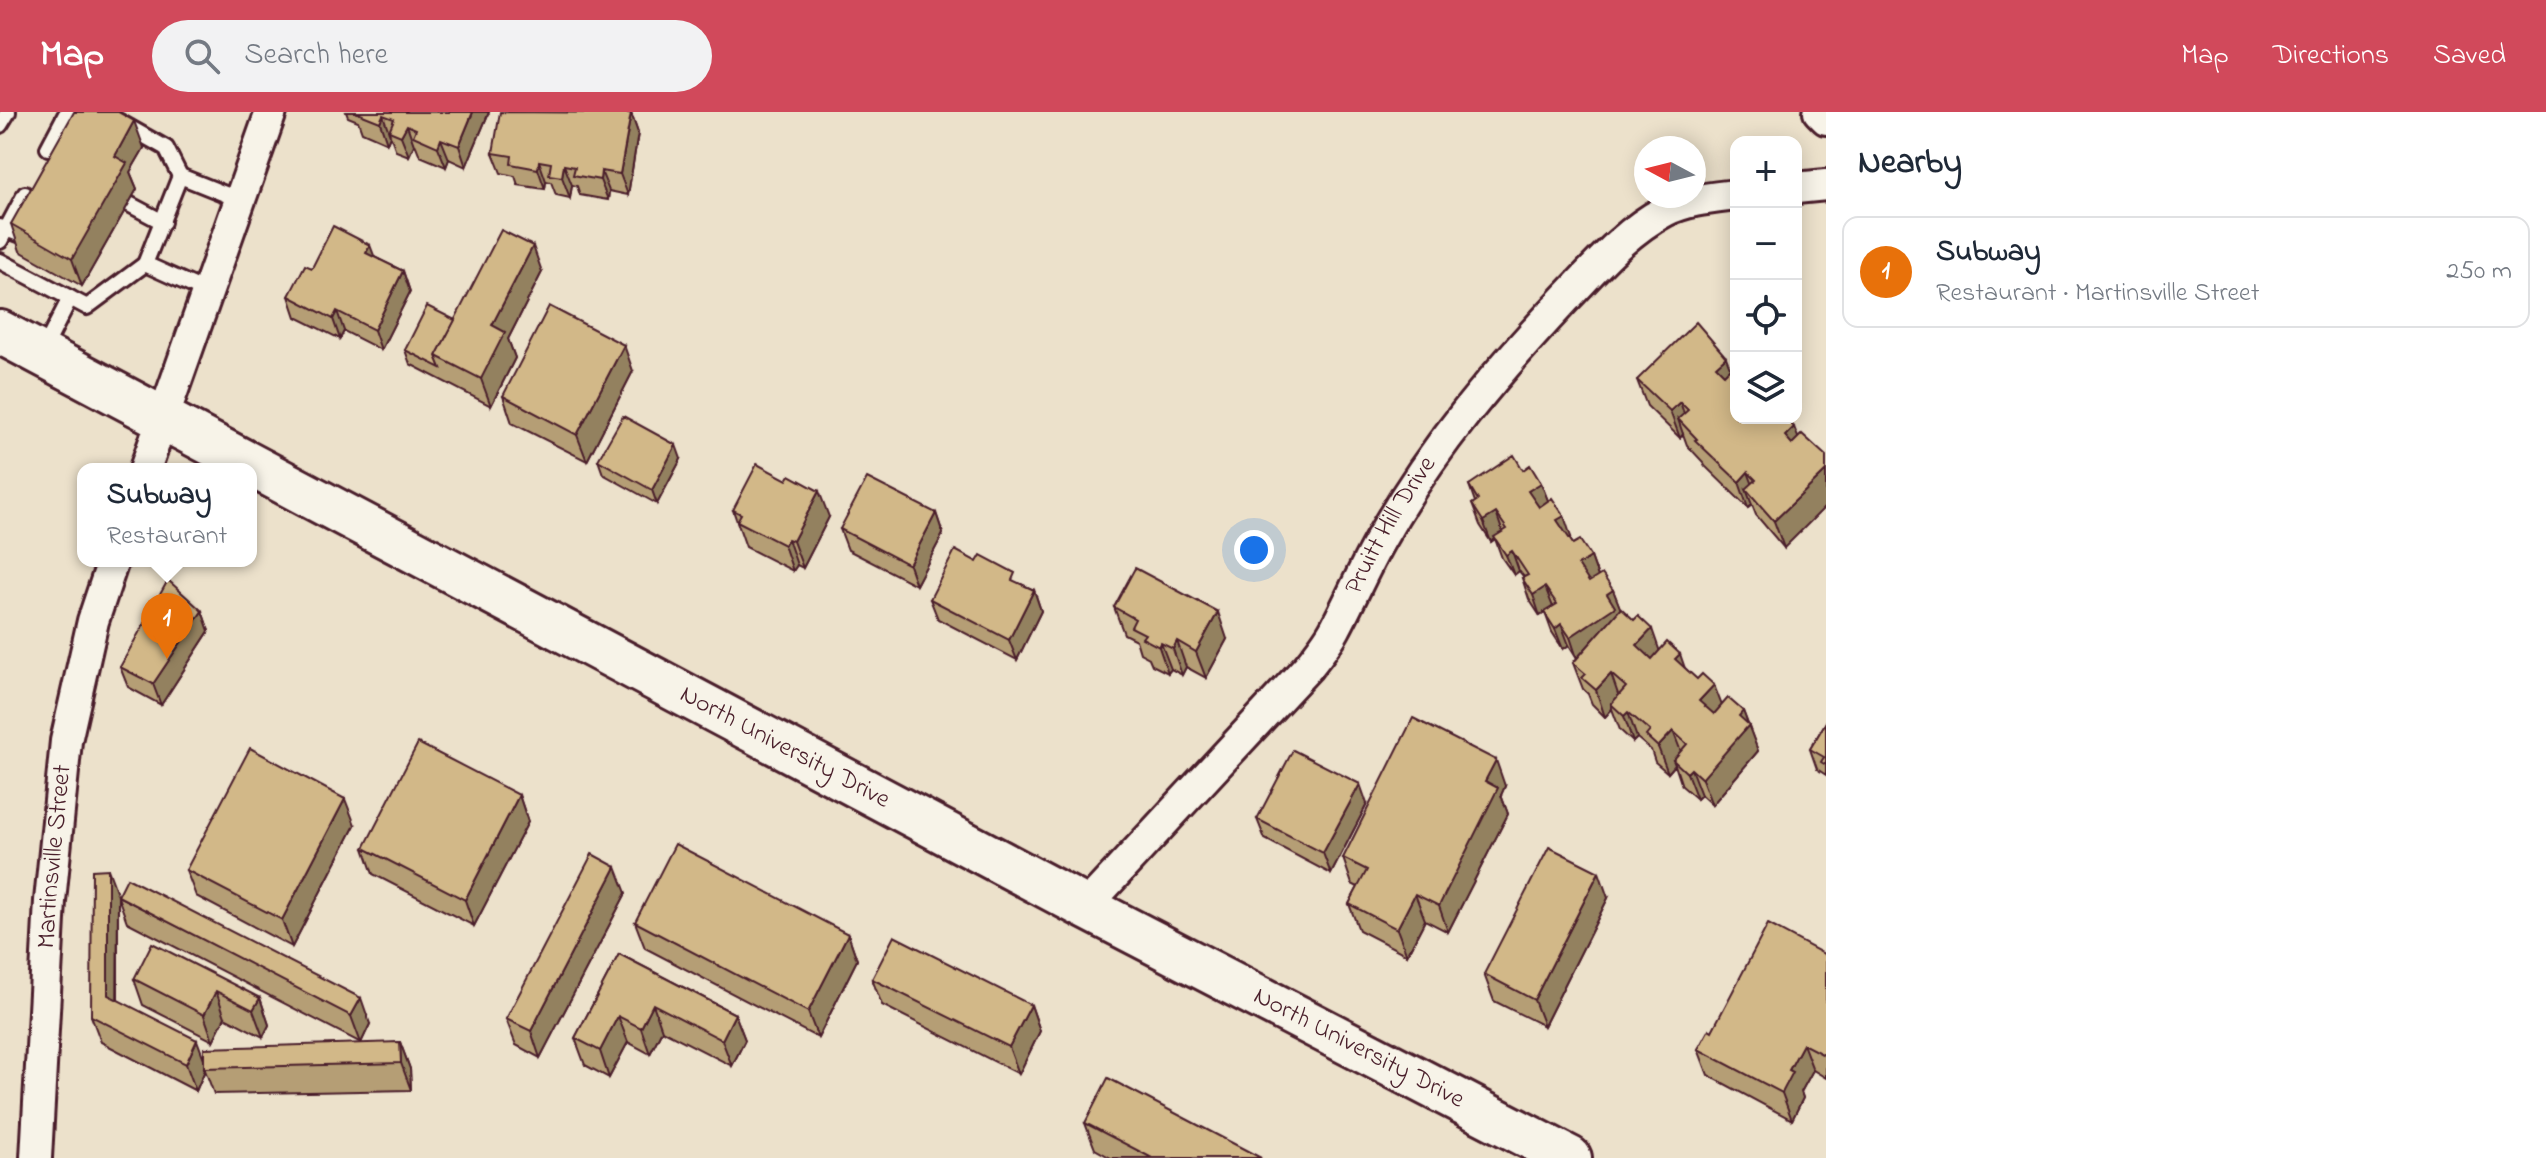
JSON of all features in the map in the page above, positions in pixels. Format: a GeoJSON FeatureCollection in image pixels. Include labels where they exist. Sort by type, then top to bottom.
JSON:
{"type":"FeatureCollection","features":[{"type":"Feature","properties":{"kind":"main road","name":"North University Drive"},"geometry":{"type":"LineString","coordinates":[[0,332],[245,463]]}},
{"type":"Feature","properties":{"kind":"main road","name":"North University Drive"},"geometry":{"type":"LineString","coordinates":[[257,469],[1085,907],[1570,1158]]}},
{"type":"Feature","properties":{"kind":"street"},"geometry":{"type":"LineString","coordinates":[[147,463],[271,112]]}},
{"type":"Feature","properties":{"kind":"street"},"geometry":{"type":"LineString","coordinates":[[1819,112],[1826,119]]}},
{"type":"Feature","properties":{"kind":"street"},"geometry":{"type":"LineString","coordinates":[[1802,187],[1826,185]]}},
{"type":"Feature","properties":{"kind":"street","name":"Pruitt Hill Drive"},"geometry":{"type":"LineString","coordinates":[[1085,907],[1308,667],[1335,630],[1380,540],[1401,506],[1457,423],[1501,368],[1635,228],[1668,209],[1701,199],[1730,196]]}},
{"type":"Feature","properties":{"kind":"street","name":"Martinsville Street"},"geometry":{"type":"LineString","coordinates":[[36,1158],[50,901],[66,741],[93,621],[111,567]]}},
{"type":"Feature","properties":{"kind":"lane"},"geometry":{"type":"LineString","coordinates":[[48,148],[67,112]]}},
{"type":"Feature","properties":{"kind":"lane"},"geometry":{"type":"LineString","coordinates":[[102,112],[166,148],[180,176],[240,200]]}},
{"type":"Feature","properties":{"kind":"lane"},"geometry":{"type":"LineString","coordinates":[[0,261],[87,307],[145,264],[180,176]]}},
{"type":"Feature","properties":{"kind":"lane"},"geometry":{"type":"LineString","coordinates":[[25,194],[2,233],[19,234],[35,207]]}},
{"type":"Feature","properties":{"kind":"lane"},"geometry":{"type":"LineString","coordinates":[[129,204],[163,222]]}},
{"type":"Feature","properties":{"kind":"lane"},"geometry":{"type":"LineString","coordinates":[[145,264],[207,292]]}},
{"type":"Feature","properties":{"kind":"lane"},"geometry":{"type":"LineString","coordinates":[[38,282],[47,266]]}},
{"type":"Feature","properties":{"kind":"lane"},"geometry":{"type":"LineString","coordinates":[[42,353],[70,298]]}},
{"type":"Feature","properties":{"kind":"building"},"geometry":{"type":"Polygon","coordinates":[[[74,112],[118,112],[134,121],[115,156],[127,163],[72,259],[11,224],[74,112]]]}},
{"type":"Feature","properties":{"kind":"building"},"geometry":{"type":"Polygon","coordinates":[[[355,112],[473,112],[459,146],[441,139],[438,147],[413,136],[416,129],[407,125],[401,136],[389,131],[394,119],[383,115],[380,122],[355,112]]]}},
{"type":"Feature","properties":{"kind":"building"},"geometry":{"type":"Polygon","coordinates":[[[500,112],[631,113],[620,174],[601,171],[600,180],[573,175],[575,167],[564,165],[562,177],[549,175],[551,163],[539,161],[538,169],[511,164],[512,156],[493,153],[500,112]]]}},
{"type":"Feature","properties":{"kind":"building"},"geometry":{"type":"Polygon","coordinates":[[[333,226],[370,245],[366,253],[403,271],[374,330],[337,311],[333,319],[289,296],[305,265],[312,268],[333,226]]]}},
{"type":"Feature","properties":{"kind":"building"},"geometry":{"type":"Polygon","coordinates":[[[501,230],[533,246],[492,325],[505,332],[481,379],[436,356],[501,230]]]}},
{"type":"Feature","properties":{"kind":"building"},"geometry":{"type":"Polygon","coordinates":[[[427,306],[455,320],[436,356],[441,368],[405,350],[427,306]]]}},
{"type":"Feature","properties":{"kind":"building"},"geometry":{"type":"Polygon","coordinates":[[[549,306],[624,345],[577,435],[503,396],[549,306]]]}},
{"type":"Feature","properties":{"kind":"building"},"geometry":{"type":"Polygon","coordinates":[[[1696,322],[1726,357],[1716,366],[1724,374],[1730,368],[1730,424],[1791,424],[1794,427],[1785,436],[1792,444],[1802,434],[1826,456],[1826,471],[1774,521],[1746,489],[1756,480],[1748,472],[1739,482],[1678,419],[1688,410],[1680,402],[1670,411],[1637,380],[1696,322]]]}},
{"type":"Feature","properties":{"kind":"building"},"geometry":{"type":"Polygon","coordinates":[[[623,416],[676,445],[652,490],[598,460],[623,416]]]}},
{"type":"Feature","properties":{"kind":"building"},"geometry":{"type":"Polygon","coordinates":[[[1514,455],[1523,470],[1530,465],[1541,483],[1528,491],[1539,507],[1552,498],[1564,516],[1557,520],[1573,544],[1580,540],[1591,557],[1578,565],[1589,582],[1602,574],[1613,590],[1607,594],[1615,607],[1570,637],[1561,624],[1555,629],[1544,612],[1557,604],[1545,587],[1533,595],[1522,578],[1528,575],[1512,551],[1506,555],[1494,537],[1507,529],[1496,513],[1483,521],[1472,504],[1478,500],[1469,485],[1514,455]]]}},
{"type":"Feature","properties":{"kind":"building"},"geometry":{"type":"Polygon","coordinates":[[[757,464],[787,480],[790,475],[819,491],[793,541],[788,539],[784,545],[737,521],[741,514],[733,510],[757,464]]]}},
{"type":"Feature","properties":{"kind":"building"},"geometry":{"type":"Polygon","coordinates":[[[867,478],[936,513],[909,565],[840,529],[867,478]]]}},
{"type":"Feature","properties":{"kind":"building"},"geometry":{"type":"Polygon","coordinates":[[[955,550],[977,562],[981,555],[1015,573],[1012,580],[1034,590],[1009,640],[930,599],[955,550]]]}},
{"type":"Feature","properties":{"kind":"building"},"geometry":{"type":"Polygon","coordinates":[[[1135,568],[1218,612],[1196,652],[1177,641],[1173,649],[1161,643],[1159,647],[1142,638],[1145,634],[1131,627],[1135,619],[1114,607],[1135,568]]]}},
{"type":"Feature","properties":{"kind":"building"},"geometry":{"type":"Polygon","coordinates":[[[168,580],[202,611],[153,684],[120,667],[168,580]]]}},
{"type":"Feature","properties":{"kind":"building"},"geometry":{"type":"Polygon","coordinates":[[[1621,608],[1634,620],[1638,616],[1652,629],[1637,645],[1652,659],[1667,642],[1680,654],[1675,659],[1697,679],[1702,674],[1714,685],[1699,701],[1714,714],[1728,698],[1743,711],[1739,716],[1749,725],[1702,779],[1691,769],[1687,773],[1673,760],[1687,744],[1673,731],[1658,747],[1646,736],[1650,731],[1628,712],[1624,716],[1611,704],[1626,687],[1611,674],[1596,690],[1582,678],[1586,674],[1573,663],[1621,608]]]}},
{"type":"Feature","properties":{"kind":"building"},"geometry":{"type":"Polygon","coordinates":[[[1413,718],[1496,760],[1485,781],[1498,788],[1439,906],[1415,894],[1397,929],[1349,904],[1367,870],[1343,858],[1413,718]]]}},
{"type":"Feature","properties":{"kind":"building"},"geometry":{"type":"Polygon","coordinates":[[[1826,722],[1826,765],[1821,762],[1824,757],[1810,749],[1826,722]]]}},
{"type":"Feature","properties":{"kind":"building"},"geometry":{"type":"Polygon","coordinates":[[[418,743],[519,795],[465,900],[364,848],[418,743]]]}},
{"type":"Feature","properties":{"kind":"building"},"geometry":{"type":"Polygon","coordinates":[[[250,748],[345,799],[282,920],[186,870],[250,748]]]}},
{"type":"Feature","properties":{"kind":"building"},"geometry":{"type":"Polygon","coordinates":[[[1293,750],[1360,784],[1323,853],[1257,819],[1293,750]]]}},
{"type":"Feature","properties":{"kind":"building"},"geometry":{"type":"Polygon","coordinates":[[[675,844],[848,934],[808,1012],[635,922],[675,844]]]}},
{"type":"Feature","properties":{"kind":"building"},"geometry":{"type":"Polygon","coordinates":[[[1549,847],[1599,872],[1534,1000],[1484,974],[1549,847]]]}},
{"type":"Feature","properties":{"kind":"building"},"geometry":{"type":"Polygon","coordinates":[[[592,854],[616,867],[531,1031],[506,1019],[592,854]]]}},
{"type":"Feature","properties":{"kind":"building"},"geometry":{"type":"Polygon","coordinates":[[[108,869],[108,995],[197,1040],[186,1064],[91,1016],[92,870],[108,869]]]}},
{"type":"Feature","properties":{"kind":"building"},"geometry":{"type":"Polygon","coordinates":[[[127,878],[361,998],[351,1016],[118,896],[127,878]]]}},
{"type":"Feature","properties":{"kind":"building"},"geometry":{"type":"Polygon","coordinates":[[[1768,924],[1826,955],[1826,1056],[1803,1044],[1789,1070],[1793,1072],[1782,1093],[1698,1049],[1709,1029],[1712,1031],[1768,924]]]}},
{"type":"Feature","properties":{"kind":"building"},"geometry":{"type":"Polygon","coordinates":[[[894,936],[1031,1005],[1009,1047],[872,979],[894,936]]]}},
{"type":"Feature","properties":{"kind":"building"},"geometry":{"type":"Polygon","coordinates":[[[152,943],[260,998],[253,1010],[216,991],[204,1015],[134,979],[152,943]]]}},
{"type":"Feature","properties":{"kind":"building"},"geometry":{"type":"Polygon","coordinates":[[[619,954],[735,1014],[722,1040],[653,1004],[641,1028],[618,1016],[600,1051],[575,1038],[619,954]]]}},
{"type":"Feature","properties":{"kind":"building"},"geometry":{"type":"Polygon","coordinates":[[[400,1042],[401,1063],[204,1068],[204,1048],[400,1042]]]}},
{"type":"Feature","properties":{"kind":"building"},"geometry":{"type":"Polygon","coordinates":[[[1108,1078],[1261,1158],[1152,1158],[1085,1123],[1108,1078]]]}},
{"type":"Feature","properties":{"kind":"place","name":"Subway"},"geometry":{"type":"Point","coordinates":[167,659]}}]}
